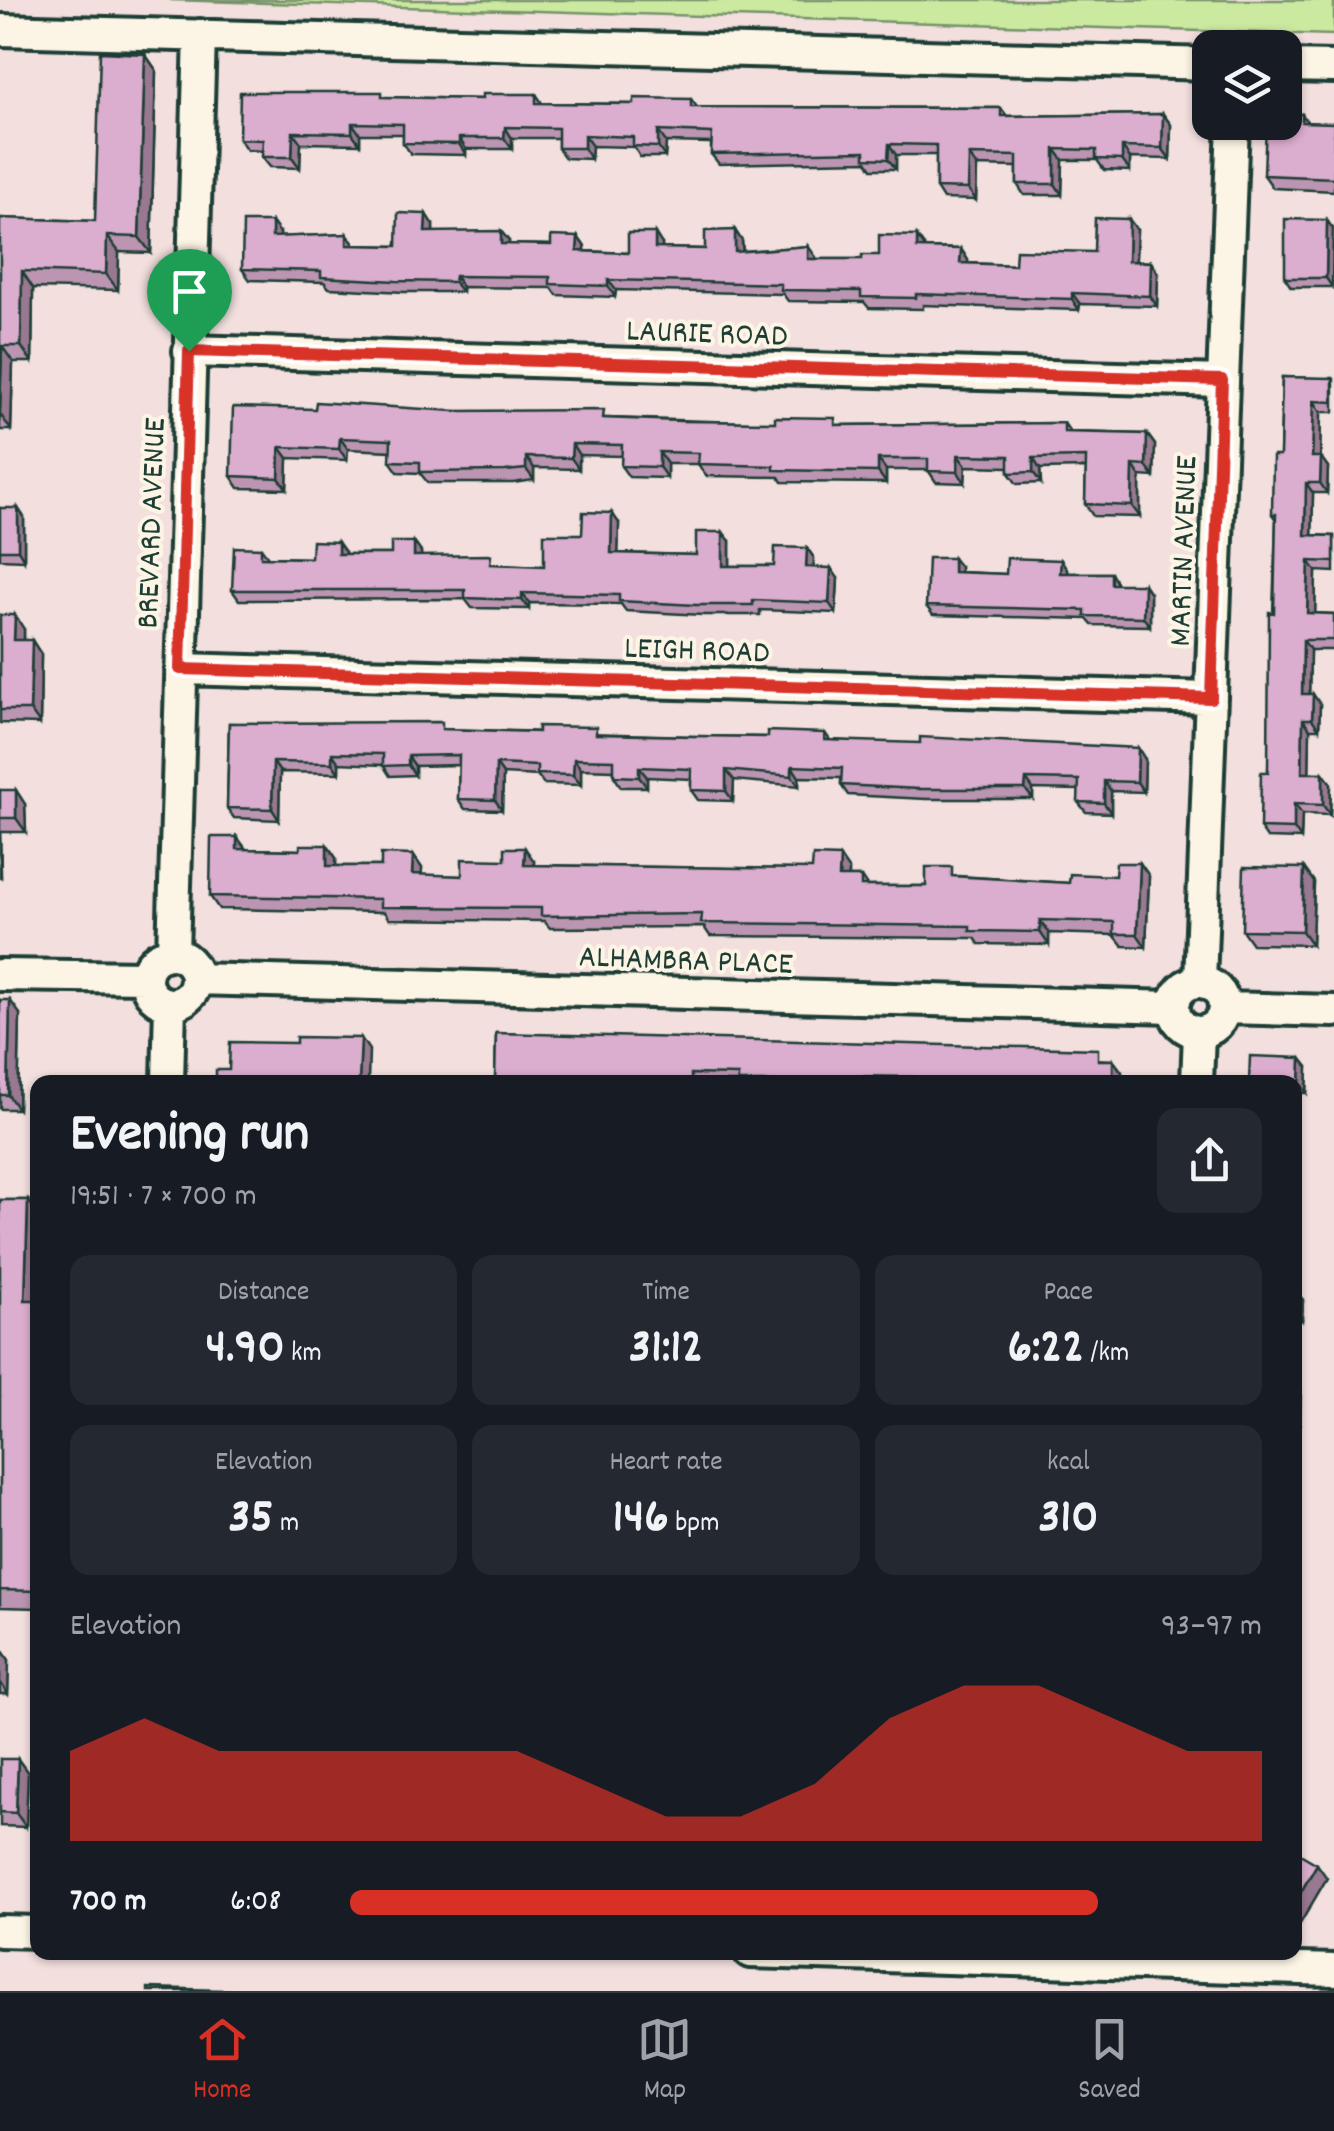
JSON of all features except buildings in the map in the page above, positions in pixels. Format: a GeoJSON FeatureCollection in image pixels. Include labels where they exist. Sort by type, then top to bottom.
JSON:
{"type":"FeatureCollection","features":[{"type":"Feature","properties":{"kind":"street"},"geometry":{"type":"LineString","coordinates":[[0,30],[1192,63]]}},
{"type":"Feature","properties":{"kind":"street","name":"BREVARD AVENUE"},"geometry":{"type":"LineString","coordinates":[[173,954],[200,35]]}},
{"type":"Feature","properties":{"kind":"street"},"geometry":{"type":"LineString","coordinates":[[1302,66],[1334,67]]}},
{"type":"Feature","properties":{"kind":"street","name":"MARTIN AVENUE"},"geometry":{"type":"LineString","coordinates":[[1200,982],[1232,140]]}},
{"type":"Feature","properties":{"kind":"street","name":"LAURIE ROAD"},"geometry":{"type":"LineString","coordinates":[[189,351],[1222,380]]}},
{"type":"Feature","properties":{"kind":"street","name":"LEIGH ROAD"},"geometry":{"type":"LineString","coordinates":[[180,669],[1211,698]]}},
{"type":"Feature","properties":{"kind":"street"},"geometry":{"type":"LineString","coordinates":[[173,954],[187,959],[196,979],[185,1000],[170,1004],[149,993],[145,978],[157,957],[173,954]]}},
{"type":"Feature","properties":{"kind":"street"},"geometry":{"type":"LineString","coordinates":[[0,975],[145,978]]}},
{"type":"Feature","properties":{"kind":"street","name":"ALHAMBRA PLACE"},"geometry":{"type":"LineString","coordinates":[[196,979],[1174,1007]]}},
{"type":"Feature","properties":{"kind":"street"},"geometry":{"type":"LineString","coordinates":[[1200,982],[1216,987],[1225,1008],[1214,1028],[1199,1032],[1184,1027],[1174,1007],[1182,989],[1200,982]]}},
{"type":"Feature","properties":{"kind":"street"},"geometry":{"type":"LineString","coordinates":[[168,1075],[170,1004]]}},
{"type":"Feature","properties":{"kind":"street"},"geometry":{"type":"LineString","coordinates":[[1225,1008],[1334,1012]]}},
{"type":"Feature","properties":{"kind":"street"},"geometry":{"type":"LineString","coordinates":[[1197,1075],[1199,1032]]}},
{"type":"Feature","properties":{"kind":"street"},"geometry":{"type":"LineString","coordinates":[[0,1931],[30,1932]]}},
{"type":"Feature","properties":{"kind":"street"},"geometry":{"type":"LineString","coordinates":[[1196,1960],[1334,1970]]}},
{"type":"Feature","properties":{"kind":"green space"},"geometry":{"type":"Polygon","coordinates":[[[170,0],[1334,0],[1334,35],[1302,34],[1302,30],[1192,31],[170,0]]]}},
{"type":"Feature","properties":{"kind":"route"},"geometry":{"type":"LineString","coordinates":[[189,351],[1222,380],[1211,698],[180,669],[189,351]]}}]}
